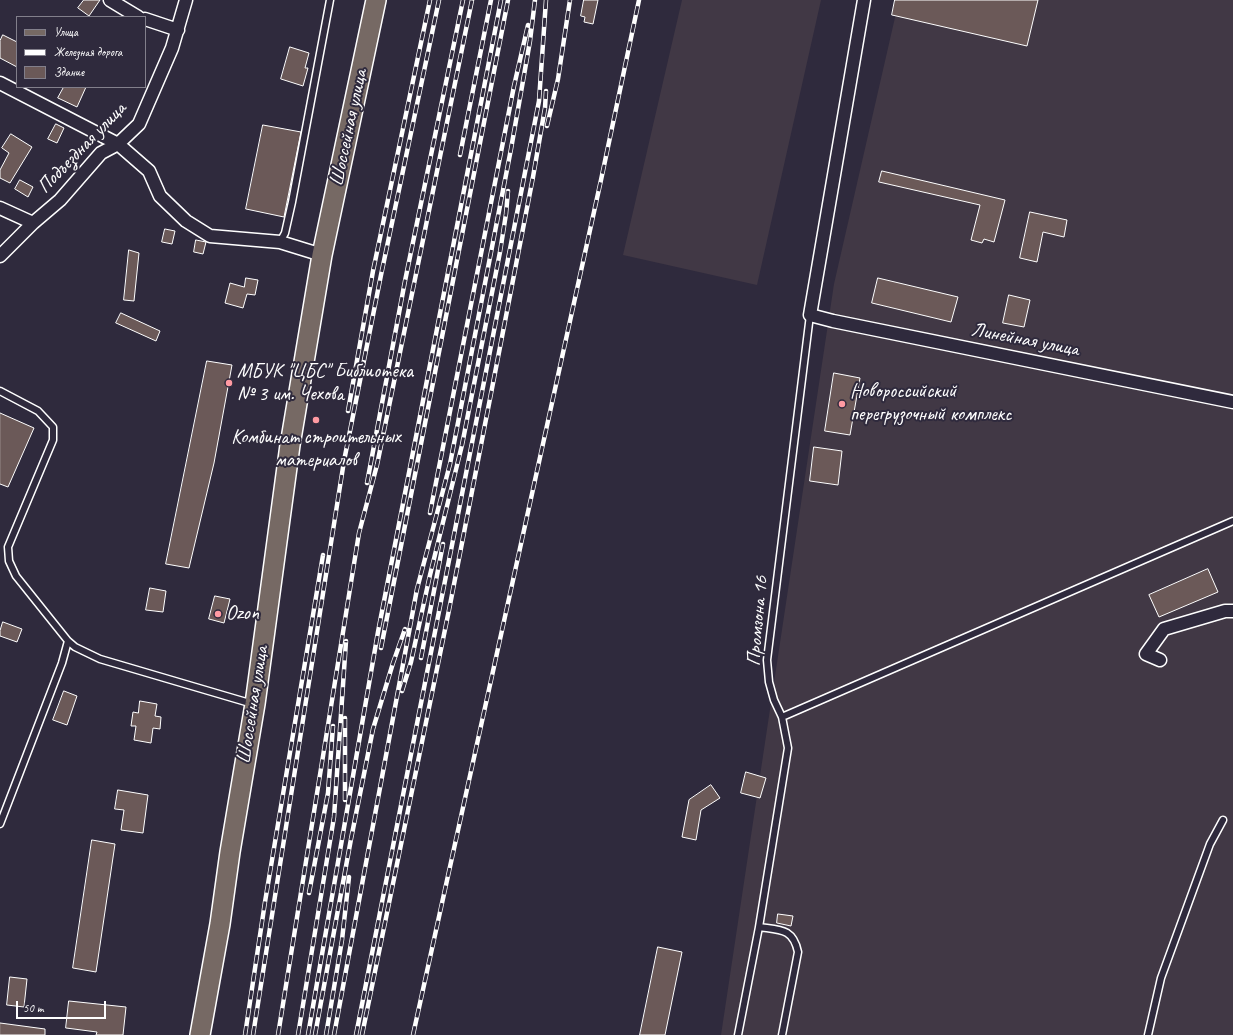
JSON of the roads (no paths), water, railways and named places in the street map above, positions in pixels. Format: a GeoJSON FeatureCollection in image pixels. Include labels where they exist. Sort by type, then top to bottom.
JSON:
{"type":"FeatureCollection","features":[{"type":"Feature","properties":{"kind":"main road","name":"Шоссейная улица"},"geometry":{"type":"LineString","coordinates":[[200,1035],[220,924],[230,852],[255,704],[290,445],[322,255],[376,0]]}},
{"type":"Feature","properties":{"kind":"street"},"geometry":{"type":"LineString","coordinates":[[110,0],[136,16]]}},
{"type":"Feature","properties":{"kind":"street","name":"Подъездная улица"},"geometry":{"type":"LineString","coordinates":[[0,256],[33,223],[60,200],[101,153],[118,144],[138,124],[172,48],[186,0]]}},
{"type":"Feature","properties":{"kind":"street"},"geometry":{"type":"LineString","coordinates":[[810,314],[864,0]]}},
{"type":"Feature","properties":{"kind":"street"},"geometry":{"type":"LineString","coordinates":[[146,19],[178,30]]}},
{"type":"Feature","properties":{"kind":"street"},"geometry":{"type":"LineString","coordinates":[[0,83],[118,144],[149,171],[160,196],[186,221],[210,236],[280,242],[322,255]]}},
{"type":"Feature","properties":{"kind":"street"},"geometry":{"type":"LineString","coordinates":[[0,208],[33,223]]}},
{"type":"Feature","properties":{"kind":"street","name":"Линейная улица"},"geometry":{"type":"LineString","coordinates":[[810,314],[833,321],[1233,402]]}},
{"type":"Feature","properties":{"kind":"street"},"geometry":{"type":"LineString","coordinates":[[1160,660],[1146,654],[1164,629],[1225,611],[1233,611]]}},
{"type":"Feature","properties":{"kind":"lane"},"geometry":{"type":"LineString","coordinates":[[280,242],[285,233],[292,202],[330,0]]}},
{"type":"Feature","properties":{"kind":"lane","name":"Промзона 16"},"geometry":{"type":"LineString","coordinates":[[738,1035],[759,927],[788,748],[782,717],[774,700],[769,682],[767,660],[810,314]]}},
{"type":"Feature","properties":{"kind":"lane"},"geometry":{"type":"LineString","coordinates":[[0,391],[38,411],[53,427],[52,440],[8,547],[9,561],[16,576],[68,641],[75,647],[100,659],[255,704]]}},
{"type":"Feature","properties":{"kind":"lane"},"geometry":{"type":"LineString","coordinates":[[782,717],[1233,520]]}},
{"type":"Feature","properties":{"kind":"lane"},"geometry":{"type":"LineString","coordinates":[[0,824],[62,662],[68,641]]}},
{"type":"Feature","properties":{"kind":"lane"},"geometry":{"type":"LineString","coordinates":[[1148,1035],[1161,978],[1210,844],[1223,820]]}},
{"type":"Feature","properties":{"kind":"lane"},"geometry":{"type":"LineString","coordinates":[[759,927],[778,930],[789,934],[795,941],[798,952],[782,1035]]}},
{"type":"Feature","properties":{"kind":"railway"},"geometry":{"type":"LineString","coordinates":[[348,411],[373,271],[430,0]]}},
{"type":"Feature","properties":{"kind":"railway"},"geometry":{"type":"LineString","coordinates":[[253,1035],[344,461],[381,275],[439,0]]}},
{"type":"Feature","properties":{"kind":"railway"},"geometry":{"type":"LineString","coordinates":[[367,483],[405,281],[463,0]]}},
{"type":"Feature","properties":{"kind":"railway"},"geometry":{"type":"LineString","coordinates":[[278,1035],[359,533],[377,465],[472,0]]}},
{"type":"Feature","properties":{"kind":"railway"},"geometry":{"type":"LineString","coordinates":[[460,155],[491,0]]}},
{"type":"Feature","properties":{"kind":"railway"},"geometry":{"type":"LineString","coordinates":[[308,1035],[378,632],[501,0]]}},
{"type":"Feature","properties":{"kind":"railway"},"geometry":{"type":"LineString","coordinates":[[381,648],[508,0]]}},
{"type":"Feature","properties":{"kind":"railway"},"geometry":{"type":"LineString","coordinates":[[334,1035],[417,589],[450,464],[511,149],[530,41],[535,0]]}},
{"type":"Feature","properties":{"kind":"railway"},"geometry":{"type":"LineString","coordinates":[[356,1035],[539,101],[546,0]]}},
{"type":"Feature","properties":{"kind":"railway"},"geometry":{"type":"LineString","coordinates":[[547,126],[558,79],[570,0]]}},
{"type":"Feature","properties":{"kind":"railway"},"geometry":{"type":"LineString","coordinates":[[413,1035],[601,180],[639,0]]}},
{"type":"Feature","properties":{"kind":"railway"},"geometry":{"type":"LineString","coordinates":[[430,513],[514,86],[528,25]]}},
{"type":"Feature","properties":{"kind":"railway"},"geometry":{"type":"LineString","coordinates":[[362,1035],[449,610],[533,177],[545,108],[546,91]]}},
{"type":"Feature","properties":{"kind":"railway"},"geometry":{"type":"LineString","coordinates":[[402,691],[411,662],[430,575],[462,445],[500,252],[508,191]]}},
{"type":"Feature","properties":{"kind":"railway"},"geometry":{"type":"LineString","coordinates":[[421,658],[443,544]]}},
{"type":"Feature","properties":{"kind":"railway"},"geometry":{"type":"LineString","coordinates":[[245,1035],[265,902],[323,555]]}},
{"type":"Feature","properties":{"kind":"railway"},"geometry":{"type":"LineString","coordinates":[[315,1035],[373,729],[405,629]]}},
{"type":"Feature","properties":{"kind":"railway"},"geometry":{"type":"LineString","coordinates":[[298,1035],[334,817],[346,641]]}},
{"type":"Feature","properties":{"kind":"railway"},"geometry":{"type":"LineString","coordinates":[[345,718],[345,800]]}},
{"type":"Feature","properties":{"kind":"railway"},"geometry":{"type":"LineString","coordinates":[[309,893],[328,793],[333,726]]}},
{"type":"Feature","properties":{"kind":"railway"},"geometry":{"type":"LineString","coordinates":[[326,1035],[342,940],[349,877]]}},
{"type":"Feature","properties":{"kind":"place","name":"МБУК \"ЦБС\" Библиотека № 3 им. Чехова"},"geometry":{"type":"Point","coordinates":[229,383]}},
{"type":"Feature","properties":{"kind":"place","name":"Новороссийский перегрузочный комплекс"},"geometry":{"type":"Point","coordinates":[842,404]}},
{"type":"Feature","properties":{"kind":"place","name":"Комбинат строительных материалов"},"geometry":{"type":"Point","coordinates":[316,420]}},
{"type":"Feature","properties":{"kind":"place","name":"Ozon"},"geometry":{"type":"Point","coordinates":[218,614]}}]}
